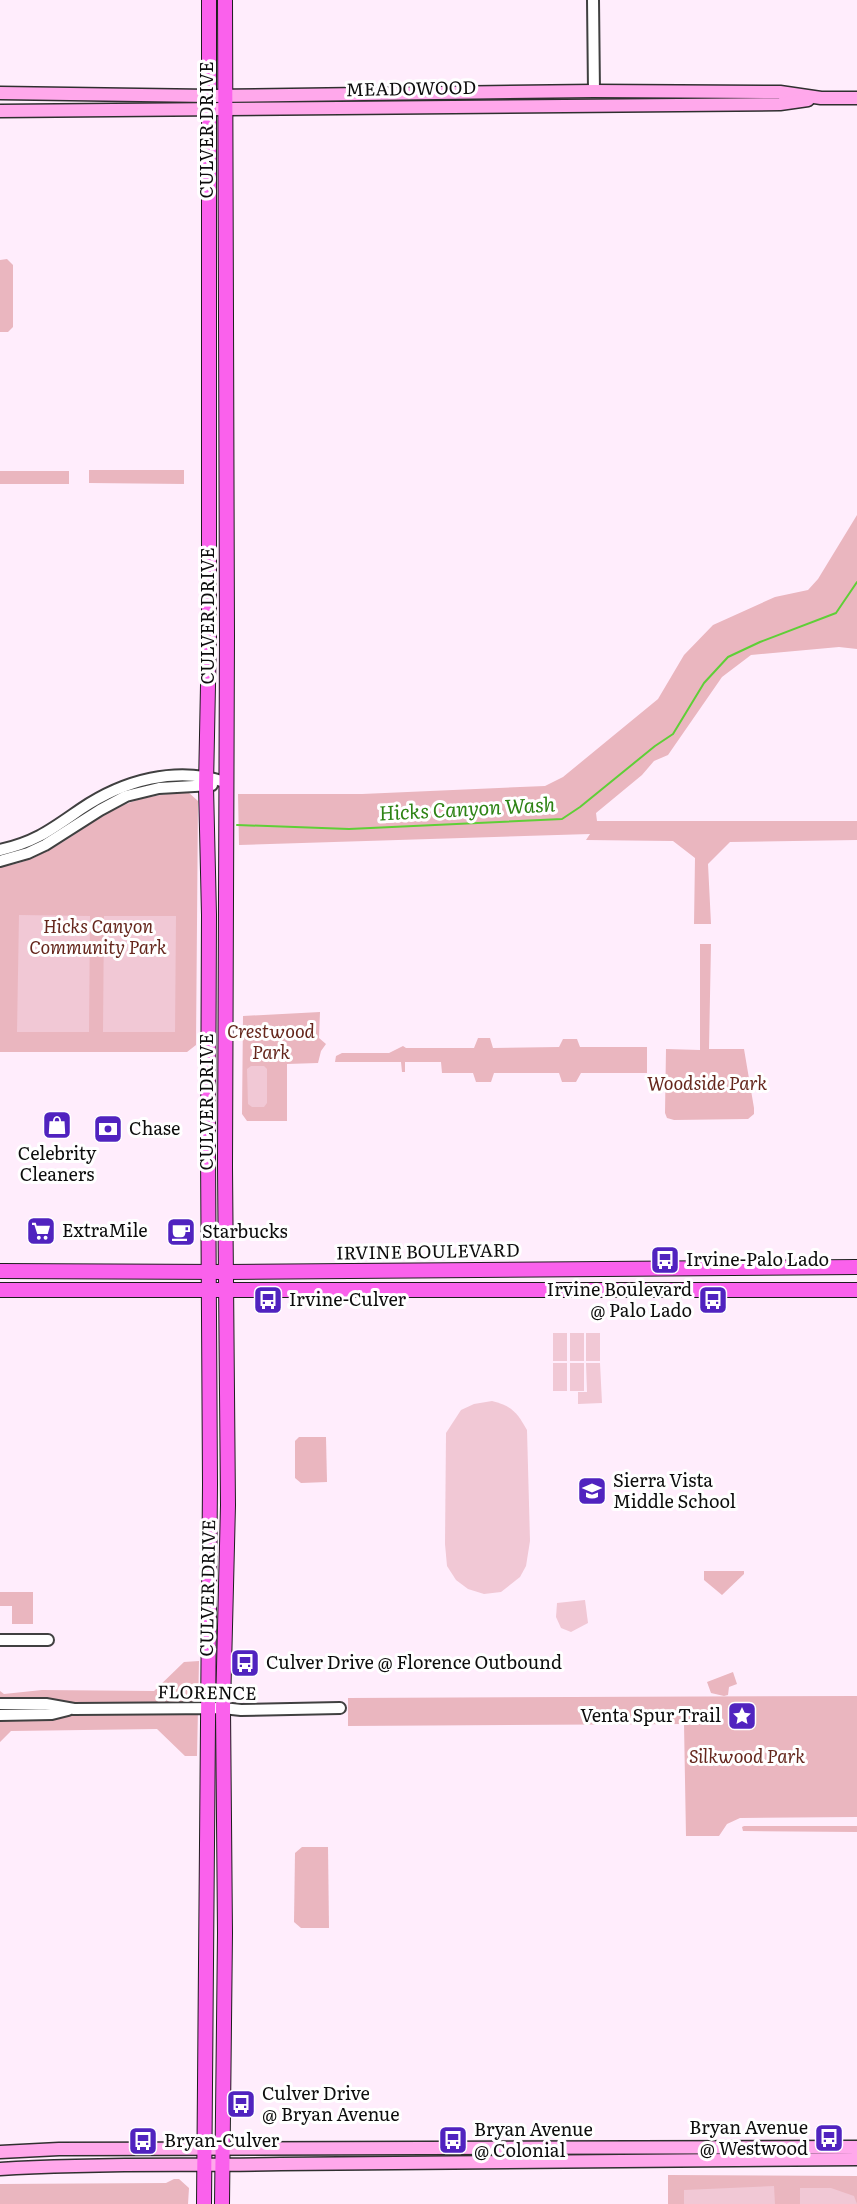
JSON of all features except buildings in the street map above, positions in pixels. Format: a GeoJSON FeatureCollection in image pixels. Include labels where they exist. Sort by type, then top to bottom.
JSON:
{"type":"FeatureCollection","features":[{"type":"Feature","properties":{"kind":"main road","name":"CULVER DRIVE"},"geometry":{"type":"LineString","coordinates":[[209,0],[209,635],[204,783],[209,915],[208,1151],[216,1708],[225,1933],[222,2204]]}},
{"type":"Feature","properties":{"kind":"main road","name":"CULVER DRIVE"},"geometry":{"type":"LineString","coordinates":[[204,2204],[216,1708],[228,1505],[225,0]]}},
{"type":"Feature","properties":{"kind":"main road","name":"MEADOWOOD"},"geometry":{"type":"LineString","coordinates":[[225,102],[594,91],[780,92],[821,98]]}},
{"type":"Feature","properties":{"kind":"main road","name":"MEADOWOOD"},"geometry":{"type":"LineString","coordinates":[[1,93],[210,102],[780,104],[821,98],[857,98]]}},
{"type":"Feature","properties":{"kind":"main road","name":"MEADOWOOD"},"geometry":{"type":"LineString","coordinates":[[1,111],[210,102]]}},
{"type":"Feature","properties":{"kind":"main road","name":"IRVINE BOULEVARD"},"geometry":{"type":"LineString","coordinates":[[0,1271],[226,1272],[857,1267]]}},
{"type":"Feature","properties":{"kind":"main road","name":"IRVINE BOULEVARD"},"geometry":{"type":"LineString","coordinates":[[0,1290],[684,1292],[857,1290]]}},
{"type":"Feature","properties":{"kind":"main road"},"geometry":{"type":"LineString","coordinates":[[0,2152],[59,2149],[204,2148],[857,2147]]}},
{"type":"Feature","properties":{"kind":"main road"},"geometry":{"type":"LineString","coordinates":[[0,2169],[75,2165],[222,2165],[467,2160],[857,2159]]}},
{"type":"Feature","properties":{"kind":"street"},"geometry":{"type":"LineString","coordinates":[[594,0],[594,91]]}},
{"type":"Feature","properties":{"kind":"street"},"geometry":{"type":"LineString","coordinates":[[1,93],[1,111]]}},
{"type":"Feature","properties":{"kind":"street"},"geometry":{"type":"LineString","coordinates":[[0,850],[34,840],[106,794],[132,783],[163,777],[204,783]]}},
{"type":"Feature","properties":{"kind":"street"},"geometry":{"type":"LineString","coordinates":[[0,861],[28,853],[45,845],[126,796],[159,788],[225,782]]}},
{"type":"Feature","properties":{"kind":"street"},"geometry":{"type":"LineString","coordinates":[[0,1640],[48,1641]]}},
{"type":"Feature","properties":{"kind":"street","name":"FLORENCE"},"geometry":{"type":"LineString","coordinates":[[0,1704],[46,1704],[74,1708],[241,1710],[340,1708]]}},
{"type":"Feature","properties":{"kind":"street","name":"FLORENCE"},"geometry":{"type":"LineString","coordinates":[[0,1714],[52,1714],[74,1708]]}},
{"type":"Feature","properties":{"kind":"green space"},"geometry":{"type":"Polygon","coordinates":[[[7,259],[13,265],[13,327],[8,332],[0,332],[0,260],[7,259]]]}},
{"type":"Feature","properties":{"kind":"green space"},"geometry":{"type":"Polygon","coordinates":[[[89,470],[184,470],[184,484],[89,483],[89,470]]]}},
{"type":"Feature","properties":{"kind":"green space"},"geometry":{"type":"Polygon","coordinates":[[[0,471],[69,471],[69,484],[0,484],[0,471]]]}},
{"type":"Feature","properties":{"kind":"green space"},"geometry":{"type":"Polygon","coordinates":[[[857,515],[857,649],[839,647],[751,655],[722,677],[668,755],[654,761],[642,775],[596,813],[597,821],[857,821],[857,840],[730,842],[708,864],[711,924],[694,924],[695,858],[673,841],[586,840],[590,834],[239,845],[238,794],[362,794],[545,786],[563,777],[658,699],[684,655],[713,625],[775,597],[808,590],[818,579],[857,515]]]}},
{"type":"Feature","properties":{"kind":"green space","name":"Hicks Canyon Community Park"},"geometry":{"type":"Polygon","coordinates":[[[188,792],[198,801],[196,1045],[187,1052],[0,1052],[0,867],[18,863],[50,850],[108,813],[139,799],[188,792]]]}},
{"type":"Feature","properties":{"kind":"green space","name":"Woodside Park"},"geometry":{"type":"Polygon","coordinates":[[[700,944],[711,944],[709,1049],[744,1049],[754,1108],[754,1114],[748,1119],[674,1120],[667,1118],[665,1113],[666,1049],[700,1050],[700,944]]]}},
{"type":"Feature","properties":{"kind":"green space","name":"Crestwood Park"},"geometry":{"type":"Polygon","coordinates":[[[320,1012],[319,1038],[326,1044],[321,1051],[318,1063],[287,1064],[287,1121],[247,1121],[242,1114],[243,1016],[320,1012]]]}},
{"type":"Feature","properties":{"kind":"green space"},"geometry":{"type":"Polygon","coordinates":[[[478,1038],[490,1038],[493,1048],[559,1047],[563,1039],[577,1039],[580,1047],[647,1047],[647,1073],[581,1073],[576,1082],[562,1082],[559,1073],[494,1073],[491,1082],[476,1082],[473,1073],[442,1073],[441,1062],[405,1062],[405,1072],[402,1072],[401,1062],[335,1062],[336,1056],[342,1053],[389,1053],[403,1046],[406,1048],[474,1048],[478,1038]]]}},
{"type":"Feature","properties":{"kind":"green space"},"geometry":{"type":"Polygon","coordinates":[[[299,1437],[326,1437],[327,1482],[301,1483],[295,1478],[295,1441],[299,1437]]]}},
{"type":"Feature","properties":{"kind":"green space"},"geometry":{"type":"Polygon","coordinates":[[[704,1571],[744,1571],[744,1574],[722,1595],[704,1580],[704,1571]]]}},
{"type":"Feature","properties":{"kind":"green space"},"geometry":{"type":"Polygon","coordinates":[[[0,1592],[33,1592],[33,1624],[12,1624],[12,1606],[0,1606],[0,1592]]]}},
{"type":"Feature","properties":{"kind":"green space"},"geometry":{"type":"Polygon","coordinates":[[[199,1661],[197,1756],[185,1756],[157,1729],[11,1731],[0,1742],[0,1691],[4,1694],[42,1690],[154,1691],[184,1662],[199,1661]]]}},
{"type":"Feature","properties":{"kind":"green space"},"geometry":{"type":"Polygon","coordinates":[[[733,1672],[737,1684],[729,1687],[728,1695],[711,1693],[707,1682],[733,1672]]]}},
{"type":"Feature","properties":{"kind":"green space","name":"Silkwood Park"},"geometry":{"type":"Polygon","coordinates":[[[857,1696],[857,1817],[740,1818],[727,1824],[719,1836],[686,1836],[684,1724],[348,1726],[348,1698],[857,1696]]]}},
{"type":"Feature","properties":{"kind":"green space"},"geometry":{"type":"Polygon","coordinates":[[[744,1826],[857,1826],[857,1832],[743,1831],[744,1826]]]}},
{"type":"Feature","properties":{"kind":"green space"},"geometry":{"type":"Polygon","coordinates":[[[302,1847],[328,1847],[329,1928],[301,1928],[294,1922],[295,1853],[302,1847]]]}},
{"type":"Feature","properties":{"kind":"green space"},"geometry":{"type":"Polygon","coordinates":[[[668,2175],[857,2176],[857,2204],[668,2204],[668,2175]]]}},
{"type":"Feature","properties":{"kind":"green space"},"geometry":{"type":"Polygon","coordinates":[[[179,2179],[189,2188],[188,2204],[0,2204],[0,2184],[166,2183],[179,2179]]]}},
{"type":"Feature","properties":{"kind":"shaded area"},"geometry":{"type":"Polygon","coordinates":[[[19,915],[90,916],[89,1032],[17,1032],[19,915]]]}},
{"type":"Feature","properties":{"kind":"shaded area"},"geometry":{"type":"Polygon","coordinates":[[[104,916],[176,916],[175,1032],[103,1032],[104,916]]]}},
{"type":"Feature","properties":{"kind":"shaded area"},"geometry":{"type":"Polygon","coordinates":[[[251,1066],[264,1066],[267,1069],[267,1103],[264,1107],[252,1107],[248,1104],[247,1069],[251,1066]]]}},
{"type":"Feature","properties":{"kind":"shaded area"},"geometry":{"type":"Polygon","coordinates":[[[553,1333],[567,1333],[567,1361],[553,1361],[553,1333]]]}},
{"type":"Feature","properties":{"kind":"shaded area"},"geometry":{"type":"Polygon","coordinates":[[[570,1333],[584,1333],[584,1361],[570,1361],[570,1333]]]}},
{"type":"Feature","properties":{"kind":"shaded area"},"geometry":{"type":"Polygon","coordinates":[[[586,1333],[600,1333],[600,1361],[586,1361],[586,1333]]]}},
{"type":"Feature","properties":{"kind":"shaded area"},"geometry":{"type":"Polygon","coordinates":[[[553,1363],[567,1363],[567,1391],[553,1391],[553,1363]]]}},
{"type":"Feature","properties":{"kind":"shaded area"},"geometry":{"type":"Polygon","coordinates":[[[570,1363],[584,1363],[584,1391],[570,1391],[570,1363]]]}},
{"type":"Feature","properties":{"kind":"shaded area"},"geometry":{"type":"Polygon","coordinates":[[[586,1363],[600,1363],[602,1403],[578,1404],[578,1392],[587,1392],[586,1363]]]}},
{"type":"Feature","properties":{"kind":"shaded area"},"geometry":{"type":"Polygon","coordinates":[[[492,1401],[513,1411],[527,1430],[530,1541],[526,1566],[520,1577],[501,1592],[484,1594],[468,1589],[456,1580],[447,1566],[445,1544],[446,1433],[461,1410],[474,1404],[492,1401]]]}},
{"type":"Feature","properties":{"kind":"shaded area"},"geometry":{"type":"Polygon","coordinates":[[[585,1600],[588,1623],[571,1632],[561,1628],[556,1617],[557,1603],[585,1600]]]}},
{"type":"Feature","properties":{"kind":"shaded area"},"geometry":{"type":"Polygon","coordinates":[[[774,2186],[775,2204],[684,2204],[684,2190],[774,2186]]]}},
{"type":"Feature","properties":{"kind":"shaded area"},"geometry":{"type":"Polygon","coordinates":[[[800,2188],[831,2188],[854,2196],[857,2204],[800,2204],[800,2188]]]}},
{"type":"Feature","properties":{"kind":"waterway","name":"Hicks Canyon Wash"},"geometry":{"type":"LineString","coordinates":[[237,825],[349,829],[562,819],[673,734],[704,683],[728,657],[760,642],[836,613],[857,582]]}},
{"type":"Feature","properties":{"kind":"place","name":"Celebrity Cleaners"},"geometry":{"type":"Point","coordinates":[57,1125]}},
{"type":"Feature","properties":{"kind":"place","name":"Chase"},"geometry":{"type":"Point","coordinates":[108,1129]}},
{"type":"Feature","properties":{"kind":"place","name":"ExtraMile"},"geometry":{"type":"Point","coordinates":[41,1231]}},
{"type":"Feature","properties":{"kind":"place","name":"Starbucks"},"geometry":{"type":"Point","coordinates":[181,1232]}},
{"type":"Feature","properties":{"kind":"place","name":"Irvine-Palo Lado"},"geometry":{"type":"Point","coordinates":[665,1260]}},
{"type":"Feature","properties":{"kind":"place","name":"Irvine-Culver"},"geometry":{"type":"Point","coordinates":[268,1300]}},
{"type":"Feature","properties":{"kind":"place","name":"Irvine Boulevard @ Palo Lado"},"geometry":{"type":"Point","coordinates":[713,1300]}},
{"type":"Feature","properties":{"kind":"place","name":"Sierra Vista Middle School"},"geometry":{"type":"Point","coordinates":[592,1491]}},
{"type":"Feature","properties":{"kind":"place","name":"Culver Drive @ Florence Outbound"},"geometry":{"type":"Point","coordinates":[245,1663]}},
{"type":"Feature","properties":{"kind":"place","name":"Venta Spur Trail"},"geometry":{"type":"Point","coordinates":[742,1716]}},
{"type":"Feature","properties":{"kind":"place","name":"Culver Drive @ Bryan Avenue"},"geometry":{"type":"Point","coordinates":[241,2104]}},
{"type":"Feature","properties":{"kind":"place","name":"Bryan Avenue @ Westwood"},"geometry":{"type":"Point","coordinates":[829,2138]}},
{"type":"Feature","properties":{"kind":"place","name":"Bryan Avenue @ Colonial"},"geometry":{"type":"Point","coordinates":[453,2140]}},
{"type":"Feature","properties":{"kind":"place","name":"Bryan-Culver"},"geometry":{"type":"Point","coordinates":[143,2141]}}]}
